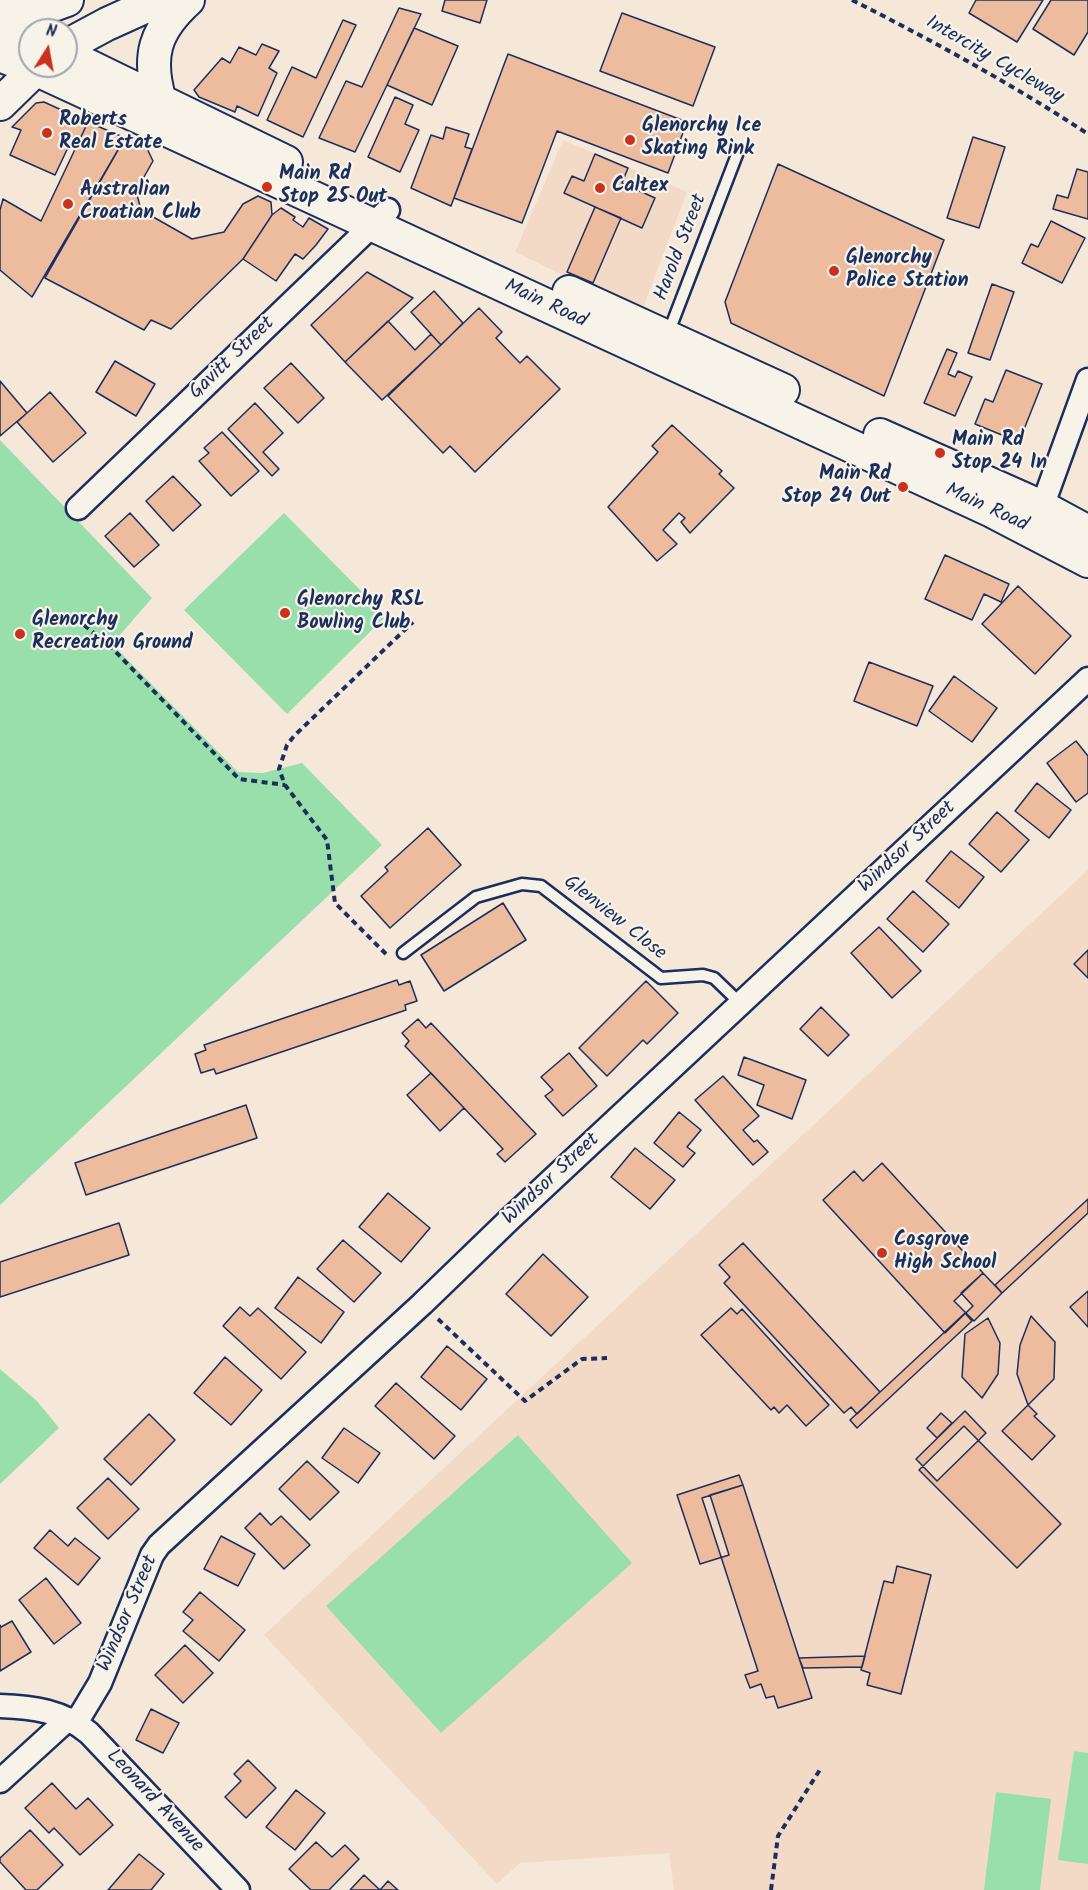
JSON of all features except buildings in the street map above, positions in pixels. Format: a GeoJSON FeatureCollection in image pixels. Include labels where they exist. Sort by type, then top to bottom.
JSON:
{"type":"FeatureCollection","features":[{"type":"Feature","properties":{"kind":"main road"},"geometry":{"type":"LineString","coordinates":[[0,13],[42,9],[67,0]]}},
{"type":"Feature","properties":{"kind":"main road"},"geometry":{"type":"LineString","coordinates":[[55,18],[75,0]]}},
{"type":"Feature","properties":{"kind":"main road"},"geometry":{"type":"LineString","coordinates":[[78,39],[160,0]]}},
{"type":"Feature","properties":{"kind":"main road"},"geometry":{"type":"LineString","coordinates":[[160,101],[153,76],[155,48],[167,22],[188,0]]}},
{"type":"Feature","properties":{"kind":"main road"},"geometry":{"type":"LineString","coordinates":[[0,104],[18,57]]}},
{"type":"Feature","properties":{"kind":"main road","name":"Main Road"},"geometry":{"type":"LineString","coordinates":[[78,61],[160,101],[380,217]]}},
{"type":"Feature","properties":{"kind":"main road","name":"Main Road"},"geometry":{"type":"LineString","coordinates":[[78,76],[1036,518],[1088,532]]}},
{"type":"Feature","properties":{"kind":"main road","name":"Main Road"},"geometry":{"type":"LineString","coordinates":[[1036,518],[1088,561]]}},
{"type":"Feature","properties":{"kind":"street","name":"Gavitt Street"},"geometry":{"type":"LineString","coordinates":[[78,508],[380,217]]}},
{"type":"Feature","properties":{"kind":"street"},"geometry":{"type":"LineString","coordinates":[[1036,518],[1088,380]]}},
{"type":"Feature","properties":{"kind":"street","name":"Windsor Street"},"geometry":{"type":"LineString","coordinates":[[0,1781],[72,1721],[100,1683],[152,1555],[159,1545],[422,1304],[511,1218],[1088,679]]}},
{"type":"Feature","properties":{"kind":"street"},"geometry":{"type":"LineString","coordinates":[[0,1706],[49,1711],[72,1721]]}},
{"type":"Feature","properties":{"kind":"street","name":"Leonard Avenue"},"geometry":{"type":"LineString","coordinates":[[72,1721],[89,1733],[237,1890]]}},
{"type":"Feature","properties":{"kind":"lane","name":"Harold Street"},"geometry":{"type":"LineString","coordinates":[[664,347],[738,152]]}},
{"type":"Feature","properties":{"kind":"lane","name":"Glenview Close"},"geometry":{"type":"LineString","coordinates":[[403,953],[476,897],[522,884],[541,886],[661,978],[702,975],[714,978],[741,1005]]}},
{"type":"Feature","properties":{"kind":"path","name":"Intercity Cycleway"},"geometry":{"type":"LineString","coordinates":[[852,0],[948,49],[1088,134]]}},
{"type":"Feature","properties":{"kind":"path"},"geometry":{"type":"LineString","coordinates":[[403,953],[394,962],[335,903],[327,840],[285,785],[279,769],[287,745],[413,621]]}},
{"type":"Feature","properties":{"kind":"path"},"geometry":{"type":"LineString","coordinates":[[84,625],[110,646],[239,779],[285,785]]}},
{"type":"Feature","properties":{"kind":"path"},"geometry":{"type":"LineString","coordinates":[[422,1304],[525,1401],[582,1359],[607,1358]]}},
{"type":"Feature","properties":{"kind":"path"},"geometry":{"type":"LineString","coordinates":[[771,1890],[778,1836],[821,1768]]}},
{"type":"Feature","properties":{"kind":"shaded area","name":"Caltex"},"geometry":{"type":"Polygon","coordinates":[[[563,140],[687,192],[641,313],[515,252],[563,140]]]}},
{"type":"Feature","properties":{"kind":"shaded area","name":"Cosgrove High School"},"geometry":{"type":"Polygon","coordinates":[[[1088,870],[1088,1890],[674,1890],[669,1853],[520,1863],[497,1884],[264,1635],[1088,870]]]}},
{"type":"Feature","properties":{"kind":"green space","name":"Glenorchy Recreation Ground"},"geometry":{"type":"Polygon","coordinates":[[[0,440],[152,598],[112,644],[238,772],[263,773],[302,763],[382,845],[0,1205],[0,440]]]}},
{"type":"Feature","properties":{"kind":"green space","name":"Glenorchy RSL Bowling Club"},"geometry":{"type":"Polygon","coordinates":[[[284,513],[386,616],[287,714],[184,610],[284,513]]]}},
{"type":"Feature","properties":{"kind":"green space"},"geometry":{"type":"Polygon","coordinates":[[[0,1369],[37,1401],[59,1428],[0,1484],[0,1369]]]}},
{"type":"Feature","properties":{"kind":"green space"},"geometry":{"type":"Polygon","coordinates":[[[518,1435],[632,1563],[441,1733],[326,1606],[518,1435]]]}},
{"type":"Feature","properties":{"kind":"green space"},"geometry":{"type":"Polygon","coordinates":[[[1074,1751],[1088,1753],[1088,1864],[1058,1860],[1074,1751]]]}},
{"type":"Feature","properties":{"kind":"green space"},"geometry":{"type":"Polygon","coordinates":[[[996,1792],[1051,1799],[1040,1890],[984,1890],[996,1792]]]}},
{"type":"Feature","properties":{"kind":"place","name":"Roberts Real Estate"},"geometry":{"type":"Point","coordinates":[47,133]}},
{"type":"Feature","properties":{"kind":"place","name":"Glenorchy Ice Skating Rink"},"geometry":{"type":"Point","coordinates":[630,140]}},
{"type":"Feature","properties":{"kind":"place","name":"Main Rd Stop 25 Out"},"geometry":{"type":"Point","coordinates":[267,187]}},
{"type":"Feature","properties":{"kind":"place","name":"Caltex"},"geometry":{"type":"Point","coordinates":[600,188]}},
{"type":"Feature","properties":{"kind":"place","name":"Australian Croatian Club"},"geometry":{"type":"Point","coordinates":[68,204]}},
{"type":"Feature","properties":{"kind":"place","name":"Glenorchy Police Station"},"geometry":{"type":"Point","coordinates":[834,271]}},
{"type":"Feature","properties":{"kind":"place","name":"Main Rd Stop 24 In"},"geometry":{"type":"Point","coordinates":[940,453]}},
{"type":"Feature","properties":{"kind":"place","name":"Main Rd Stop 24 Out"},"geometry":{"type":"Point","coordinates":[903,487]}},
{"type":"Feature","properties":{"kind":"place","name":"Glenorchy RSL Bowling Club"},"geometry":{"type":"Point","coordinates":[285,613]}},
{"type":"Feature","properties":{"kind":"place","name":"Glenorchy Recreation Ground"},"geometry":{"type":"Point","coordinates":[20,634]}},
{"type":"Feature","properties":{"kind":"place","name":"Cosgrove High School"},"geometry":{"type":"Point","coordinates":[882,1253]}}]}
